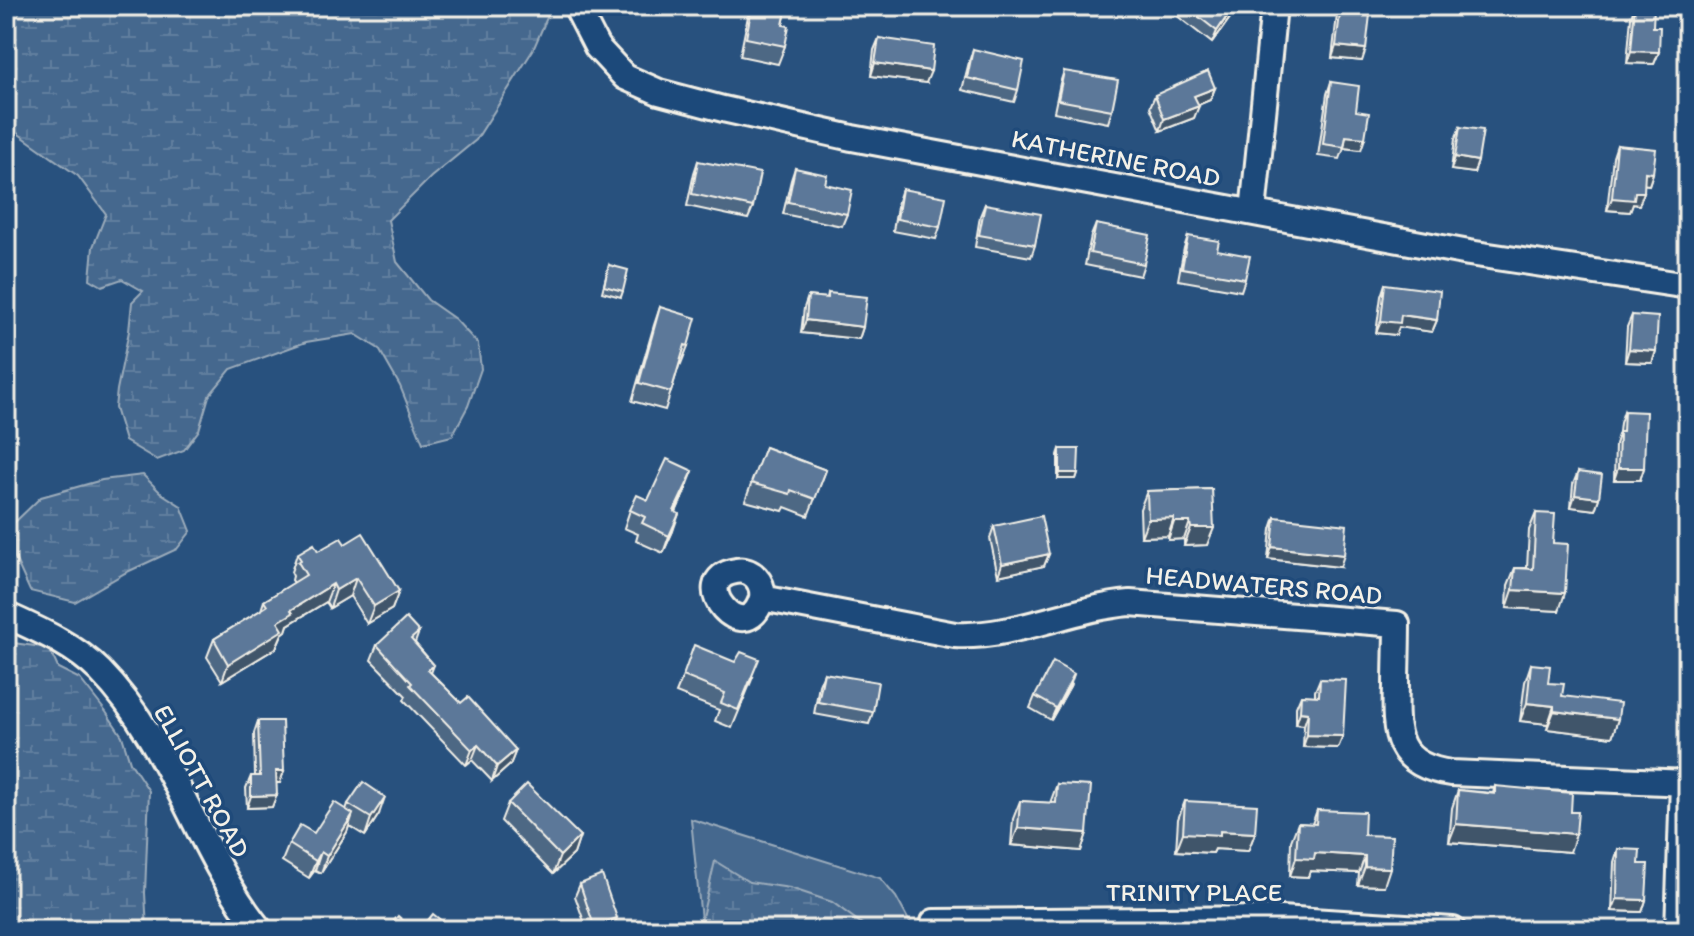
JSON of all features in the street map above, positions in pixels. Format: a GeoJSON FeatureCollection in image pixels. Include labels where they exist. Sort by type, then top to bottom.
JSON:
{"type":"FeatureCollection","features":[{"type":"Feature","properties":{"kind":"main road"},"geometry":{"type":"LineString","coordinates":[[1683,930],[1688,783]]}},
{"type":"Feature","properties":{"kind":"street","name":"KATHERINE ROAD"},"geometry":{"type":"LineString","coordinates":[[576,6],[608,62],[625,77],[659,92],[723,109],[852,138],[1469,253],[1688,286]]}},
{"type":"Feature","properties":{"kind":"street"},"geometry":{"type":"LineString","coordinates":[[1253,212],[1274,6]]}},
{"type":"Feature","properties":{"kind":"street","name":"HEADWATERS ROAD"},"geometry":{"type":"LineString","coordinates":[[762,598],[971,636],[1098,607],[1130,603],[1397,624],[1395,723],[1403,749],[1422,766],[1451,773],[1688,783]]}},
{"type":"Feature","properties":{"kind":"street","name":"ELLIOTT ROAD"},"geometry":{"type":"LineString","coordinates":[[6,615],[75,651],[116,689],[175,778],[225,882],[260,930]]}},
{"type":"Feature","properties":{"kind":"street","name":"TRINITY PLACE"},"geometry":{"type":"LineString","coordinates":[[934,922],[1280,919],[1453,930]]}},
{"type":"Feature","properties":{"kind":"green space"},"geometry":{"type":"Polygon","coordinates":[[[6,6],[552,6],[533,50],[476,140],[431,177],[388,220],[397,262],[428,300],[455,319],[478,344],[481,369],[468,406],[452,436],[423,443],[400,386],[379,349],[355,334],[306,342],[231,369],[209,396],[199,430],[184,450],[157,460],[125,441],[115,408],[117,390],[132,302],[143,291],[122,279],[102,286],[90,279],[93,247],[106,214],[78,176],[6,125],[6,6]]]}},
{"type":"Feature","properties":{"kind":"green space"},"geometry":{"type":"Polygon","coordinates":[[[143,475],[161,493],[181,506],[191,531],[177,549],[125,573],[75,602],[30,591],[15,558],[13,524],[41,497],[102,480],[143,475]]]}},
{"type":"Feature","properties":{"kind":"green space"},"geometry":{"type":"Polygon","coordinates":[[[6,642],[49,648],[58,668],[80,679],[122,736],[130,762],[149,791],[145,893],[147,930],[7,930],[10,859],[6,836],[6,642]]]}},
{"type":"Feature","properties":{"kind":"green space"},"geometry":{"type":"Polygon","coordinates":[[[691,819],[880,878],[896,897],[914,930],[702,930],[691,819]]]}},
{"type":"Feature","properties":{"kind":"green space"},"geometry":{"type":"Polygon","coordinates":[[[715,861],[749,882],[790,888],[832,902],[870,930],[699,930],[715,861]]]}},
{"type":"Feature","properties":{"kind":"building"},"geometry":{"type":"Polygon","coordinates":[[[752,6],[787,6],[783,25],[789,26],[785,46],[746,38],[752,6]]]}},
{"type":"Feature","properties":{"kind":"building"},"geometry":{"type":"Polygon","coordinates":[[[1185,6],[1234,6],[1217,31],[1185,6]]]}},
{"type":"Feature","properties":{"kind":"building"},"geometry":{"type":"Polygon","coordinates":[[[1341,6],[1371,6],[1366,49],[1336,46],[1341,6]]]}},
{"type":"Feature","properties":{"kind":"building"},"geometry":{"type":"Polygon","coordinates":[[[1635,6],[1654,6],[1653,27],[1660,27],[1659,52],[1631,51],[1635,6]]]}},
{"type":"Feature","properties":{"kind":"building"},"geometry":{"type":"Polygon","coordinates":[[[879,38],[934,46],[931,71],[875,63],[879,38]]]}},
{"type":"Feature","properties":{"kind":"building"},"geometry":{"type":"Polygon","coordinates":[[[973,49],[1024,61],[1018,90],[967,78],[973,49]]]}},
{"type":"Feature","properties":{"kind":"building"},"geometry":{"type":"Polygon","coordinates":[[[1064,71],[1118,80],[1112,110],[1058,100],[1064,71]]]}},
{"type":"Feature","properties":{"kind":"building"},"geometry":{"type":"Polygon","coordinates":[[[1208,71],[1215,88],[1194,96],[1199,106],[1164,119],[1155,95],[1208,71]]]}},
{"type":"Feature","properties":{"kind":"building"},"geometry":{"type":"Polygon","coordinates":[[[1331,82],[1359,86],[1356,111],[1369,113],[1365,138],[1346,136],[1344,147],[1323,144],[1331,82]]]}},
{"type":"Feature","properties":{"kind":"building"},"geometry":{"type":"Polygon","coordinates":[[[1460,127],[1483,130],[1478,161],[1455,157],[1460,127]]]}},
{"type":"Feature","properties":{"kind":"building"},"geometry":{"type":"Polygon","coordinates":[[[1617,145],[1656,149],[1653,173],[1645,172],[1644,192],[1635,192],[1634,200],[1612,198],[1617,145]]]}},
{"type":"Feature","properties":{"kind":"building"},"geometry":{"type":"Polygon","coordinates":[[[698,161],[760,173],[753,207],[692,194],[698,161]]]}},
{"type":"Feature","properties":{"kind":"building"},"geometry":{"type":"Polygon","coordinates":[[[795,168],[827,175],[825,184],[852,190],[847,214],[788,202],[795,168]]]}},
{"type":"Feature","properties":{"kind":"building"},"geometry":{"type":"Polygon","coordinates":[[[902,189],[946,197],[940,227],[897,219],[902,189]]]}},
{"type":"Feature","properties":{"kind":"building"},"geometry":{"type":"Polygon","coordinates":[[[985,204],[1041,214],[1035,245],[979,235],[985,204]]]}},
{"type":"Feature","properties":{"kind":"building"},"geometry":{"type":"Polygon","coordinates":[[[1096,224],[1150,235],[1144,264],[1090,253],[1096,224]]]}},
{"type":"Feature","properties":{"kind":"building"},"geometry":{"type":"Polygon","coordinates":[[[1188,236],[1219,241],[1217,250],[1250,256],[1245,279],[1182,268],[1188,236]]]}},
{"type":"Feature","properties":{"kind":"building"},"geometry":{"type":"Polygon","coordinates":[[[609,265],[628,270],[623,291],[604,286],[609,265]]]}},
{"type":"Feature","properties":{"kind":"building"},"geometry":{"type":"Polygon","coordinates":[[[1385,284],[1440,291],[1437,320],[1401,315],[1400,323],[1381,321],[1385,284]]]}},
{"type":"Feature","properties":{"kind":"building"},"geometry":{"type":"Polygon","coordinates":[[[828,293],[867,297],[863,327],[806,320],[808,296],[828,298],[828,293]]]}},
{"type":"Feature","properties":{"kind":"building"},"geometry":{"type":"Polygon","coordinates":[[[660,307],[696,318],[671,392],[639,383],[660,307]]]}},
{"type":"Feature","properties":{"kind":"building"},"geometry":{"type":"Polygon","coordinates":[[[1632,315],[1658,317],[1656,351],[1629,349],[1632,315]]]}},
{"type":"Feature","properties":{"kind":"building"},"geometry":{"type":"Polygon","coordinates":[[[1624,411],[1646,412],[1644,468],[1618,468],[1619,432],[1623,432],[1624,411]]]}},
{"type":"Feature","properties":{"kind":"building"},"geometry":{"type":"Polygon","coordinates":[[[765,447],[826,470],[815,499],[791,490],[790,494],[751,483],[765,447]]]}},
{"type":"Feature","properties":{"kind":"building"},"geometry":{"type":"Polygon","coordinates":[[[1060,449],[1079,449],[1078,473],[1060,473],[1060,449]]]}},
{"type":"Feature","properties":{"kind":"building"},"geometry":{"type":"Polygon","coordinates":[[[667,459],[693,471],[674,511],[679,514],[669,536],[642,523],[645,517],[630,510],[637,495],[648,500],[667,459]]]}},
{"type":"Feature","properties":{"kind":"building"},"geometry":{"type":"Polygon","coordinates":[[[1578,472],[1602,475],[1599,498],[1575,495],[1578,472]]]}},
{"type":"Feature","properties":{"kind":"building"},"geometry":{"type":"Polygon","coordinates":[[[1212,489],[1214,528],[1191,528],[1190,522],[1174,522],[1174,518],[1148,519],[1147,491],[1212,489]]]}},
{"type":"Feature","properties":{"kind":"building"},"geometry":{"type":"Polygon","coordinates":[[[1536,513],[1555,514],[1553,543],[1568,544],[1565,593],[1513,590],[1515,568],[1533,569],[1536,513]]]}},
{"type":"Feature","properties":{"kind":"building"},"geometry":{"type":"Polygon","coordinates":[[[1041,516],[1049,554],[1002,564],[994,526],[1041,516]]]}},
{"type":"Feature","properties":{"kind":"building"},"geometry":{"type":"Polygon","coordinates":[[[1275,517],[1347,525],[1344,555],[1272,547],[1275,517]]]}},
{"type":"Feature","properties":{"kind":"building"},"geometry":{"type":"Polygon","coordinates":[[[363,533],[399,591],[374,606],[356,578],[336,590],[333,584],[291,610],[293,613],[278,622],[283,630],[228,664],[214,639],[267,606],[264,601],[306,575],[297,554],[314,544],[318,551],[341,538],[345,544],[363,533]]]}},
{"type":"Feature","properties":{"kind":"building"},"geometry":{"type":"Polygon","coordinates":[[[406,618],[419,632],[411,639],[434,665],[428,670],[461,703],[468,697],[516,750],[497,766],[478,745],[472,750],[377,645],[406,618]]]}},
{"type":"Feature","properties":{"kind":"building"},"geometry":{"type":"Polygon","coordinates":[[[694,645],[735,662],[741,652],[759,659],[738,710],[721,703],[725,693],[683,676],[694,645]]]}},
{"type":"Feature","properties":{"kind":"building"},"geometry":{"type":"Polygon","coordinates":[[[1053,662],[1074,674],[1056,708],[1035,696],[1053,662]]]}},
{"type":"Feature","properties":{"kind":"building"},"geometry":{"type":"Polygon","coordinates":[[[1531,664],[1550,666],[1548,683],[1564,684],[1562,696],[1620,703],[1618,719],[1554,711],[1554,706],[1527,703],[1531,664]]]}},
{"type":"Feature","properties":{"kind":"building"},"geometry":{"type":"Polygon","coordinates":[[[824,673],[878,682],[873,712],[818,702],[824,673]]]}},
{"type":"Feature","properties":{"kind":"building"},"geometry":{"type":"Polygon","coordinates":[[[1320,679],[1346,680],[1343,736],[1307,735],[1308,713],[1300,712],[1301,695],[1319,696],[1320,679]]]}},
{"type":"Feature","properties":{"kind":"building"},"geometry":{"type":"Polygon","coordinates":[[[258,721],[282,721],[284,771],[276,771],[277,795],[251,796],[251,776],[260,776],[258,721]]]}},
{"type":"Feature","properties":{"kind":"building"},"geometry":{"type":"Polygon","coordinates":[[[363,782],[385,797],[371,818],[348,804],[363,782]]]}},
{"type":"Feature","properties":{"kind":"building"},"geometry":{"type":"Polygon","coordinates":[[[527,784],[580,836],[560,856],[508,803],[527,784]]]}},
{"type":"Feature","properties":{"kind":"building"},"geometry":{"type":"Polygon","coordinates":[[[1057,784],[1091,786],[1087,833],[1018,828],[1020,801],[1056,803],[1057,784]]]}},
{"type":"Feature","properties":{"kind":"building"},"geometry":{"type":"Polygon","coordinates":[[[1495,786],[1572,793],[1571,812],[1578,812],[1576,834],[1456,824],[1458,790],[1495,794],[1495,786]]]}},
{"type":"Feature","properties":{"kind":"building"},"geometry":{"type":"Polygon","coordinates":[[[1185,801],[1257,805],[1255,833],[1183,833],[1185,801]]]}},
{"type":"Feature","properties":{"kind":"building"},"geometry":{"type":"Polygon","coordinates":[[[334,802],[353,814],[327,856],[321,852],[316,861],[289,844],[300,825],[314,833],[334,802]]]}},
{"type":"Feature","properties":{"kind":"building"},"geometry":{"type":"Polygon","coordinates":[[[1317,810],[1365,812],[1364,835],[1392,836],[1390,868],[1365,867],[1365,856],[1315,853],[1314,859],[1296,858],[1298,823],[1316,824],[1317,810]]]}},
{"type":"Feature","properties":{"kind":"building"},"geometry":{"type":"Polygon","coordinates":[[[1618,849],[1640,850],[1639,864],[1648,864],[1646,900],[1617,899],[1618,849]]]}},
{"type":"Feature","properties":{"kind":"building"},"geometry":{"type":"Polygon","coordinates":[[[602,875],[617,918],[594,926],[580,884],[602,875]]]}},
{"type":"Feature","properties":{"kind":"building"},"geometry":{"type":"Polygon","coordinates":[[[433,914],[453,930],[420,930],[433,914]]]}},
{"type":"Feature","properties":{"kind":"building"},"geometry":{"type":"Polygon","coordinates":[[[398,916],[414,930],[386,930],[398,916]]]}}]}
